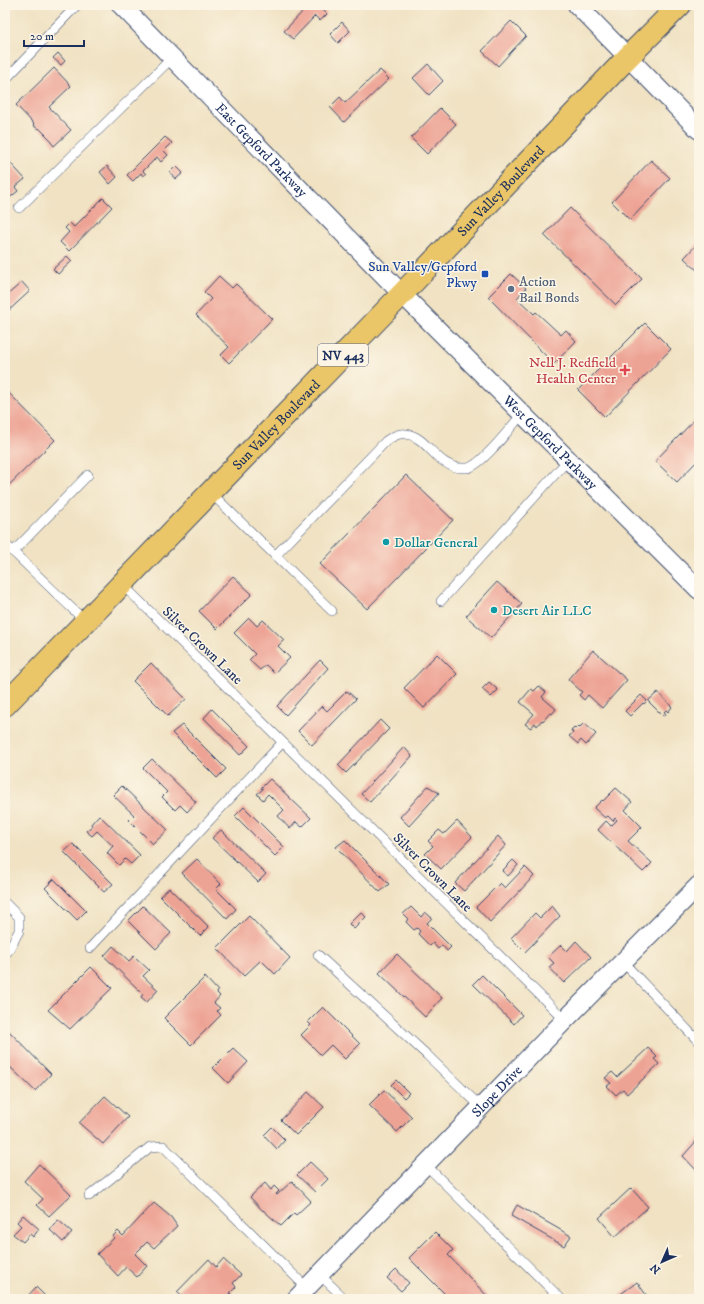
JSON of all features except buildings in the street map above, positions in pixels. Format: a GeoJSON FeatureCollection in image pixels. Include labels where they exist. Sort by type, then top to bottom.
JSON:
{"type":"FeatureCollection","features":[{"type":"Feature","properties":{"kind":"main road","name":"Sun Valley Boulevard"},"geometry":{"type":"LineString","coordinates":[[5,705],[402,294],[628,57],[680,5]]}},
{"type":"Feature","properties":{"kind":"street","name":"East Gepford Parkway"},"geometry":{"type":"LineString","coordinates":[[121,5],[402,294]]}},
{"type":"Feature","properties":{"kind":"street"},"geometry":{"type":"LineString","coordinates":[[577,5],[699,130]]}},
{"type":"Feature","properties":{"kind":"street","name":"West Gepford Parkway"},"geometry":{"type":"LineString","coordinates":[[402,294],[699,590]]}},
{"type":"Feature","properties":{"kind":"street","name":"Slope Drive"},"geometry":{"type":"LineString","coordinates":[[302,1294],[565,1020],[699,885]]}},
{"type":"Feature","properties":{"kind":"lane"},"geometry":{"type":"LineString","coordinates":[[5,80],[77,5]]}},
{"type":"Feature","properties":{"kind":"lane"},"geometry":{"type":"LineString","coordinates":[[19,208],[172,58]]}},
{"type":"Feature","properties":{"kind":"lane"},"geometry":{"type":"LineString","coordinates":[[275,556],[386,441],[396,435],[406,434],[417,438],[443,462],[456,468],[468,468],[481,461],[522,414]]}},
{"type":"Feature","properties":{"kind":"lane"},"geometry":{"type":"LineString","coordinates":[[441,601],[568,460]]}},
{"type":"Feature","properties":{"kind":"lane"},"geometry":{"type":"LineString","coordinates":[[13,552],[88,475]]}},
{"type":"Feature","properties":{"kind":"lane"},"geometry":{"type":"LineString","coordinates":[[210,492],[332,611]]}},
{"type":"Feature","properties":{"kind":"lane"},"geometry":{"type":"LineString","coordinates":[[5,544],[85,622]]}},
{"type":"Feature","properties":{"kind":"lane","name":"Silver Crown Lane"},"geometry":{"type":"LineString","coordinates":[[122,584],[565,1020]]}},
{"type":"Feature","properties":{"kind":"lane"},"geometry":{"type":"LineString","coordinates":[[90,948],[282,743]]}},
{"type":"Feature","properties":{"kind":"lane"},"geometry":{"type":"LineString","coordinates":[[5,902],[19,917],[19,930],[5,954]]}},
{"type":"Feature","properties":{"kind":"lane"},"geometry":{"type":"LineString","coordinates":[[318,955],[427,1055],[481,1107]]}},
{"type":"Feature","properties":{"kind":"lane"},"geometry":{"type":"LineString","coordinates":[[623,962],[699,1042]]}},
{"type":"Feature","properties":{"kind":"lane"},"geometry":{"type":"LineString","coordinates":[[90,1196],[150,1147],[163,1146],[302,1294]]}},
{"type":"Feature","properties":{"kind":"lane"},"geometry":{"type":"LineString","coordinates":[[426,1165],[562,1299]]}},
{"type":"Feature","properties":{"kind":"lane"},"geometry":{"type":"LineString","coordinates":[[320,1275],[344,1299]]}},
{"type":"Feature","properties":{"kind":"place","name":"Sun Valley/Gepford Pkwy"},"geometry":{"type":"Point","coordinates":[485,274]}},
{"type":"Feature","properties":{"kind":"place","name":"Action Bail Bonds"},"geometry":{"type":"Point","coordinates":[511,289]}},
{"type":"Feature","properties":{"kind":"place","name":"Nell J. Redfield Health Center"},"geometry":{"type":"Point","coordinates":[625,370]}},
{"type":"Feature","properties":{"kind":"place","name":"Dollar General"},"geometry":{"type":"Point","coordinates":[386,542]}},
{"type":"Feature","properties":{"kind":"place","name":"Desert Air LLC"},"geometry":{"type":"Point","coordinates":[494,610]}}]}
